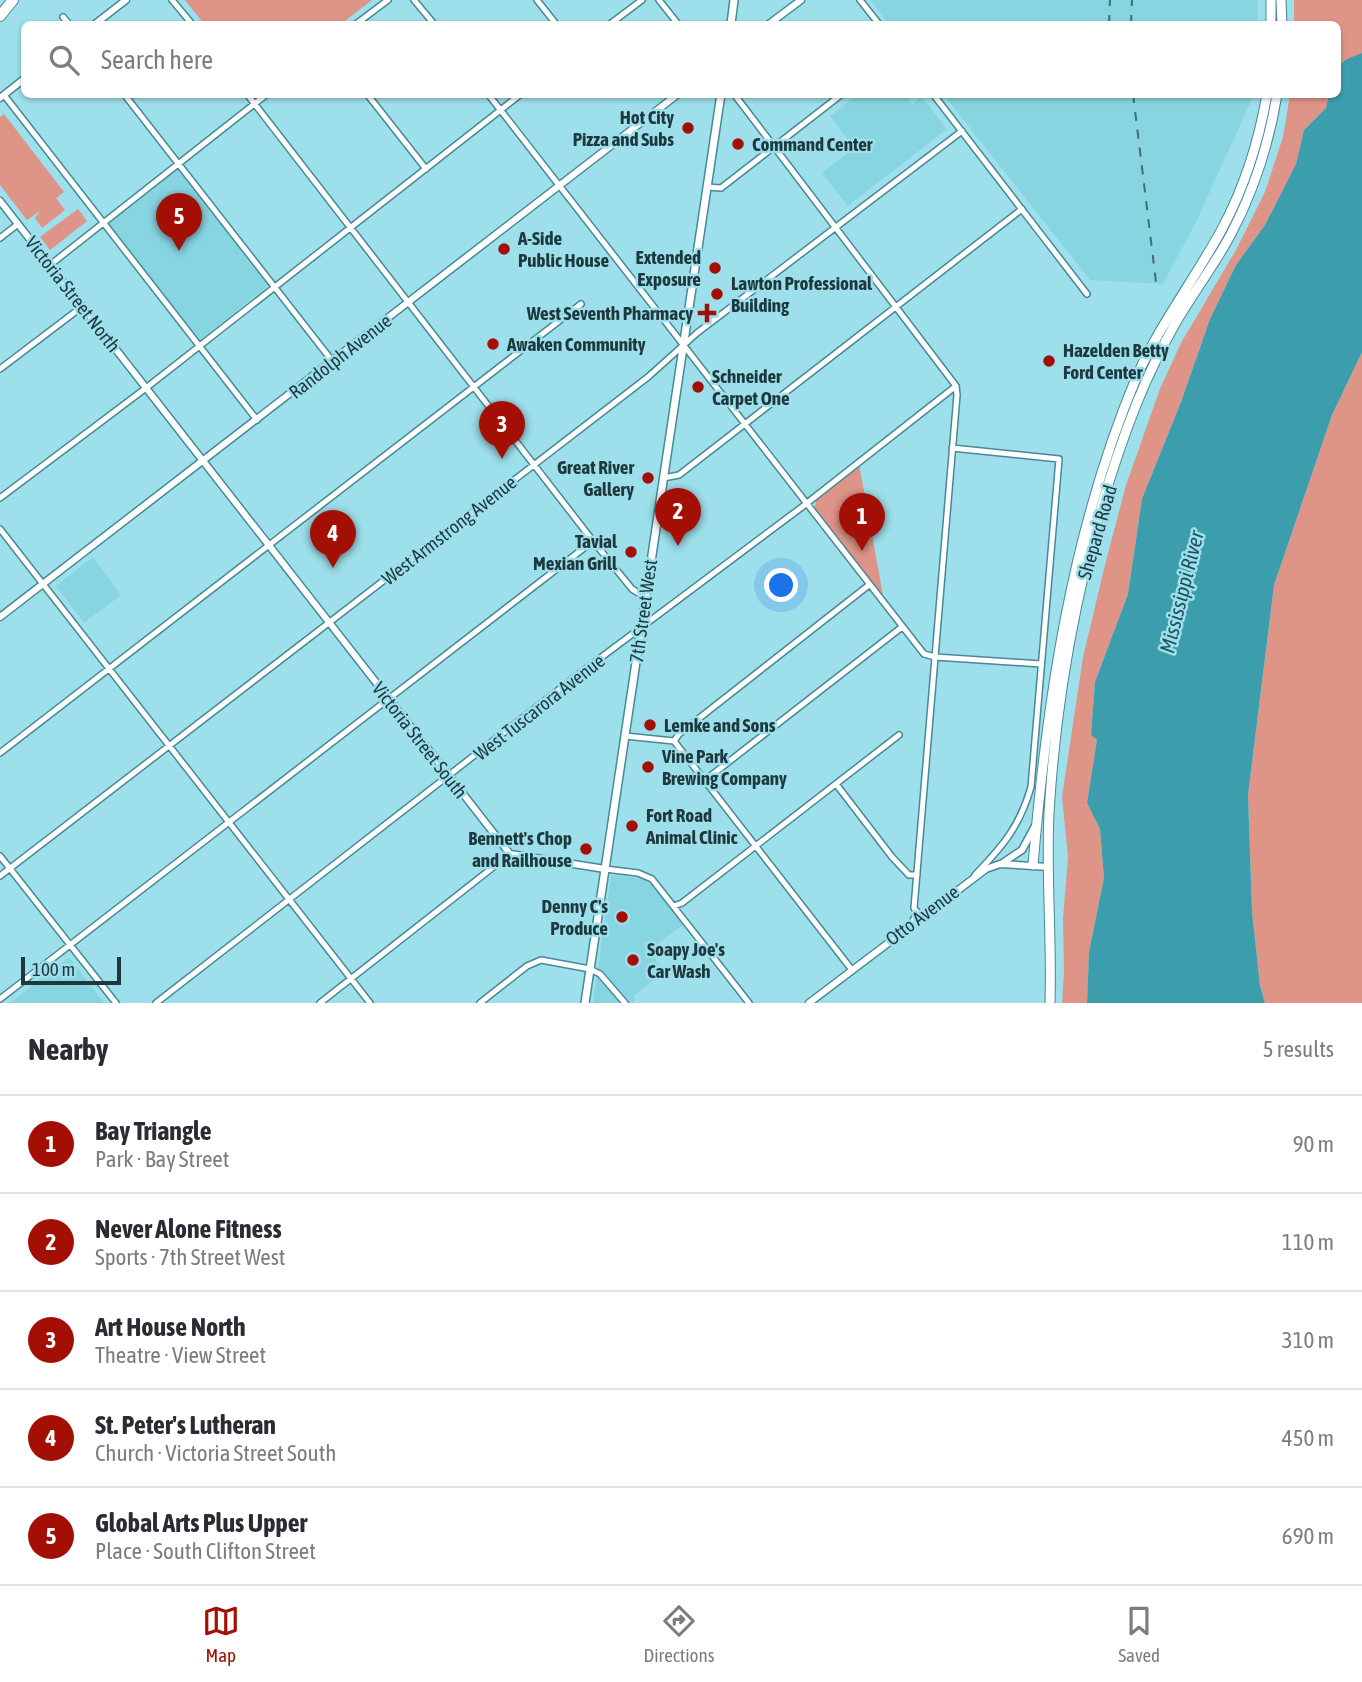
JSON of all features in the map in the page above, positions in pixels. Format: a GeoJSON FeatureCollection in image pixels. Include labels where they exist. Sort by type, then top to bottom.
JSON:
{"type":"FeatureCollection","features":[{"type":"Feature","properties":{"kind":"highway"},"geometry":{"type":"LineString","coordinates":[[0,16],[13,0]]}},
{"type":"Feature","properties":{"kind":"highway"},"geometry":{"type":"LineString","coordinates":[[1271,0],[1271,21]]}},
{"type":"Feature","properties":{"kind":"highway"},"geometry":{"type":"LineString","coordinates":[[1281,0],[1282,21]]}},
{"type":"Feature","properties":{"kind":"highway","name":"Shepard Road"},"geometry":{"type":"LineString","coordinates":[[1033,866],[1056,668],[1067,606],[1116,430],[1152,345],[1232,209],[1255,146],[1266,98]]}},
{"type":"Feature","properties":{"kind":"highway","name":"Shepard Road"},"geometry":{"type":"LineString","coordinates":[[1050,1003],[1051,789],[1066,670],[1083,579],[1126,434],[1147,379],[1175,323],[1230,235],[1250,192],[1265,150],[1276,98]]}},
{"type":"Feature","properties":{"kind":"main road"},"geometry":{"type":"LineString","coordinates":[[731,21],[734,0]]}},
{"type":"Feature","properties":{"kind":"main road","name":"7th Street West"},"geometry":{"type":"LineString","coordinates":[[585,1003],[720,98]]}},
{"type":"Feature","properties":{"kind":"street"},"geometry":{"type":"LineString","coordinates":[[99,21],[126,0]]}},
{"type":"Feature","properties":{"kind":"street"},"geometry":{"type":"LineString","coordinates":[[172,0],[190,21]]}},
{"type":"Feature","properties":{"kind":"street"},"geometry":{"type":"LineString","coordinates":[[360,21],[388,0]]}},
{"type":"Feature","properties":{"kind":"street"},"geometry":{"type":"LineString","coordinates":[[414,0],[432,21]]}},
{"type":"Feature","properties":{"kind":"street"},"geometry":{"type":"LineString","coordinates":[[537,0],[554,21]]}},
{"type":"Feature","properties":{"kind":"street"},"geometry":{"type":"LineString","coordinates":[[614,21],[642,0]]}},
{"type":"Feature","properties":{"kind":"street"},"geometry":{"type":"LineString","coordinates":[[659,0],[676,21]]}},
{"type":"Feature","properties":{"kind":"street"},"geometry":{"type":"LineString","coordinates":[[773,21],[801,0]]}},
{"type":"Feature","properties":{"kind":"street"},"geometry":{"type":"LineString","coordinates":[[860,0],[877,21]]}},
{"type":"Feature","properties":{"kind":"street"},"geometry":{"type":"LineString","coordinates":[[64,17],[67,21]]}},
{"type":"Feature","properties":{"kind":"street"},"geometry":{"type":"LineString","coordinates":[[21,81],[2,97],[257,419]]}},
{"type":"Feature","properties":{"kind":"street"},"geometry":{"type":"LineString","coordinates":[[127,98],[333,362]]}},
{"type":"Feature","properties":{"kind":"street"},"geometry":{"type":"LineString","coordinates":[[250,98],[593,541],[632,589],[645,597]]}},
{"type":"Feature","properties":{"kind":"street"},"geometry":{"type":"LineString","coordinates":[[50,265],[263,98]]}},
{"type":"Feature","properties":{"kind":"street"},"geometry":{"type":"LineString","coordinates":[[371,98],[426,169]]}},
{"type":"Feature","properties":{"kind":"street"},"geometry":{"type":"LineString","coordinates":[[491,98],[924,654],[1041,664]]}},
{"type":"Feature","properties":{"kind":"street"},"geometry":{"type":"LineString","coordinates":[[0,498],[146,388],[516,98]]}},
{"type":"Feature","properties":{"kind":"street","name":"Randolph Avenue"},"geometry":{"type":"LineString","coordinates":[[0,617],[673,98]]}},
{"type":"Feature","properties":{"kind":"street"},"geometry":{"type":"LineString","coordinates":[[737,98],[956,386],[917,875],[917,912],[912,923]]}},
{"type":"Feature","properties":{"kind":"street"},"geometry":{"type":"LineString","coordinates":[[706,187],[721,188],[837,98]]}},
{"type":"Feature","properties":{"kind":"street"},"geometry":{"type":"LineString","coordinates":[[936,98],[1087,294]]}},
{"type":"Feature","properties":{"kind":"street","name":"West Armstrong Avenue"},"geometry":{"type":"LineString","coordinates":[[0,876],[648,377],[697,333],[962,131]]}},
{"type":"Feature","properties":{"kind":"street","name":"Victoria Street North"},"geometry":{"type":"LineString","coordinates":[[0,201],[146,388]]}},
{"type":"Feature","properties":{"kind":"street"},"geometry":{"type":"LineString","coordinates":[[663,478],[679,475],[1022,209]]}},
{"type":"Feature","properties":{"kind":"street"},"geometry":{"type":"LineString","coordinates":[[0,238],[18,224]]}},
{"type":"Feature","properties":{"kind":"street"},"geometry":{"type":"LineString","coordinates":[[0,753],[581,304]]}},
{"type":"Feature","properties":{"kind":"street"},"geometry":{"type":"LineString","coordinates":[[0,369],[83,306]]}},
{"type":"Feature","properties":{"kind":"street","name":"West Tuscarora Avenue"},"geometry":{"type":"LineString","coordinates":[[156,1003],[956,386]]}},
{"type":"Feature","properties":{"kind":"street","name":"Victoria Street South"},"geometry":{"type":"LineString","coordinates":[[146,388],[510,854]]}},
{"type":"Feature","properties":{"kind":"street"},"geometry":{"type":"LineString","coordinates":[[952,448],[1059,460],[1031,787],[1025,807],[1009,838],[975,874]]}},
{"type":"Feature","properties":{"kind":"street"},"geometry":{"type":"LineString","coordinates":[[0,529],[370,1003]]}},
{"type":"Feature","properties":{"kind":"street"},"geometry":{"type":"LineString","coordinates":[[0,999],[593,541]]}},
{"type":"Feature","properties":{"kind":"street"},"geometry":{"type":"LineString","coordinates":[[674,741],[679,734],[869,585]]}},
{"type":"Feature","properties":{"kind":"street"},"geometry":{"type":"LineString","coordinates":[[704,781],[902,627]]}},
{"type":"Feature","properties":{"kind":"street"},"geometry":{"type":"LineString","coordinates":[[674,906],[682,903],[899,734]]}},
{"type":"Feature","properties":{"kind":"street"},"geometry":{"type":"LineString","coordinates":[[625,736],[674,741],[852,970]]}},
{"type":"Feature","properties":{"kind":"street"},"geometry":{"type":"LineString","coordinates":[[836,784],[892,857],[909,875],[917,875]]}},
{"type":"Feature","properties":{"kind":"street"},"geometry":{"type":"LineString","coordinates":[[1000,864],[1026,846],[1037,821]]}},
{"type":"Feature","properties":{"kind":"street"},"geometry":{"type":"LineString","coordinates":[[320,1003],[510,854],[638,873],[652,879],[749,1003]]}},
{"type":"Feature","properties":{"kind":"street"},"geometry":{"type":"LineString","coordinates":[[0,856],[116,1003]]}},
{"type":"Feature","properties":{"kind":"street","name":"Otto Avenue"},"geometry":{"type":"LineString","coordinates":[[809,1003],[975,874],[1000,864],[1049,867]]}},
{"type":"Feature","properties":{"kind":"street"},"geometry":{"type":"LineString","coordinates":[[480,1003],[535,961],[541,960],[590,969],[600,974],[625,1003]]}},
{"type":"Feature","properties":{"kind":"shaded area"},"geometry":{"type":"Polygon","coordinates":[[[185,0],[372,0],[345,21],[202,21],[185,0]]]}},
{"type":"Feature","properties":{"kind":"shaded area"},"geometry":{"type":"Polygon","coordinates":[[[870,0],[1257,0],[1258,10],[1257,21],[887,21],[870,0]]]}},
{"type":"Feature","properties":{"kind":"shaded area"},"geometry":{"type":"Polygon","coordinates":[[[1294,0],[1362,0],[1362,53],[1341,64],[1341,21],[1294,21],[1294,0]]]}},
{"type":"Feature","properties":{"kind":"shaded area"},"geometry":{"type":"Polygon","coordinates":[[[853,98],[907,98],[912,104],[923,98],[947,129],[848,206],[822,173],[854,148],[830,116],[853,98]]]}},
{"type":"Feature","properties":{"kind":"shaded area"},"geometry":{"type":"Polygon","coordinates":[[[946,98],[1252,98],[1196,222],[1163,284],[1090,280],[946,98]]]}},
{"type":"Feature","properties":{"kind":"shaded area"},"geometry":{"type":"Polygon","coordinates":[[[1290,98],[1328,98],[1326,108],[1304,130],[1296,164],[1265,225],[1236,265],[1210,319],[1181,402],[1142,499],[1128,594],[1095,682],[1091,735],[1097,740],[1087,803],[1100,829],[1104,878],[1089,952],[1087,1003],[1062,1003],[1063,919],[1068,857],[1062,797],[1083,657],[1105,565],[1126,485],[1160,389],[1181,343],[1236,250],[1265,192],[1283,137],[1290,98]]]}},
{"type":"Feature","properties":{"kind":"shaded area"},"geometry":{"type":"Polygon","coordinates":[[[4,114],[64,192],[56,198],[65,210],[42,228],[35,218],[40,211],[27,220],[0,185],[0,117],[4,114]]]}},
{"type":"Feature","properties":{"kind":"shaded area"},"geometry":{"type":"Polygon","coordinates":[[[177,169],[269,285],[200,340],[108,224],[177,169]]]}},
{"type":"Feature","properties":{"kind":"shaded area"},"geometry":{"type":"Polygon","coordinates":[[[78,209],[87,221],[50,250],[40,237],[78,209]]]}},
{"type":"Feature","properties":{"kind":"shaded area"},"geometry":{"type":"Polygon","coordinates":[[[1362,352],[1362,1003],[1265,1003],[1260,986],[1252,912],[1248,795],[1274,585],[1332,415],[1362,352]]]}},
{"type":"Feature","properties":{"kind":"shaded area"},"geometry":{"type":"Polygon","coordinates":[[[859,464],[883,595],[815,508],[816,500],[859,464]]]}},
{"type":"Feature","properties":{"kind":"shaded area"},"geometry":{"type":"Polygon","coordinates":[[[93,557],[121,595],[84,623],[56,586],[93,557]]]}},
{"type":"Feature","properties":{"kind":"shaded area"},"geometry":{"type":"Polygon","coordinates":[[[611,875],[642,878],[652,885],[683,925],[649,950],[664,971],[635,995],[634,1003],[593,1003],[611,875]]]}},
{"type":"Feature","properties":{"kind":"shaded area"},"geometry":{"type":"Polygon","coordinates":[[[69,957],[104,1003],[10,1003],[69,957]]]}},
{"type":"Feature","properties":{"kind":"water","name":"Mississippi River"},"geometry":{"type":"Polygon","coordinates":[[[1362,53],[1362,352],[1332,415],[1274,585],[1248,795],[1252,912],[1260,986],[1265,1003],[1087,1003],[1089,952],[1104,878],[1100,829],[1087,803],[1097,740],[1091,735],[1095,682],[1128,594],[1142,499],[1181,402],[1210,319],[1236,265],[1265,225],[1296,164],[1304,130],[1326,108],[1328,98],[1341,98],[1341,64],[1362,53]]]}},
{"type":"Feature","properties":{"kind":"railway"},"geometry":{"type":"LineString","coordinates":[[1109,21],[1110,0]]}},
{"type":"Feature","properties":{"kind":"railway"},"geometry":{"type":"LineString","coordinates":[[1131,21],[1132,0]]}},
{"type":"Feature","properties":{"kind":"railway"},"geometry":{"type":"LineString","coordinates":[[1133,98],[1156,282]]}},
{"type":"Feature","properties":{"kind":"place","name":"Hot City Pizza and Subs"},"geometry":{"type":"Point","coordinates":[688,128]}},
{"type":"Feature","properties":{"kind":"place","name":"Command Center"},"geometry":{"type":"Point","coordinates":[738,144]}},
{"type":"Feature","properties":{"kind":"place","name":"A-Side Public House"},"geometry":{"type":"Point","coordinates":[504,249]}},
{"type":"Feature","properties":{"kind":"place","name":"Global Arts Plus Upper"},"geometry":{"type":"Point","coordinates":[179,251]}},
{"type":"Feature","properties":{"kind":"place","name":"Extended Exposure"},"geometry":{"type":"Point","coordinates":[715,268]}},
{"type":"Feature","properties":{"kind":"place","name":"Lawton Professional Building"},"geometry":{"type":"Point","coordinates":[717,294]}},
{"type":"Feature","properties":{"kind":"place","name":"West Seventh Pharmacy"},"geometry":{"type":"Point","coordinates":[707,313]}},
{"type":"Feature","properties":{"kind":"place","name":"Awaken Community"},"geometry":{"type":"Point","coordinates":[493,344]}},
{"type":"Feature","properties":{"kind":"place","name":"Hazelden Betty Ford Center"},"geometry":{"type":"Point","coordinates":[1049,361]}},
{"type":"Feature","properties":{"kind":"place","name":"Schneider Carpet One"},"geometry":{"type":"Point","coordinates":[698,387]}},
{"type":"Feature","properties":{"kind":"place","name":"Art House North"},"geometry":{"type":"Point","coordinates":[502,459]}},
{"type":"Feature","properties":{"kind":"place","name":"Great River Gallery"},"geometry":{"type":"Point","coordinates":[648,478]}},
{"type":"Feature","properties":{"kind":"place","name":"Never Alone Fitness"},"geometry":{"type":"Point","coordinates":[678,546]}},
{"type":"Feature","properties":{"kind":"place","name":"Bay Triangle"},"geometry":{"type":"Point","coordinates":[862,551]}},
{"type":"Feature","properties":{"kind":"place","name":"Tavial Mexian Grill"},"geometry":{"type":"Point","coordinates":[631,552]}},
{"type":"Feature","properties":{"kind":"place","name":"St. Peter's Lutheran"},"geometry":{"type":"Point","coordinates":[333,568]}},
{"type":"Feature","properties":{"kind":"place","name":"Lemke and Sons"},"geometry":{"type":"Point","coordinates":[650,725]}},
{"type":"Feature","properties":{"kind":"place","name":"Vine Park Brewing Company"},"geometry":{"type":"Point","coordinates":[648,767]}},
{"type":"Feature","properties":{"kind":"place","name":"Fort Road Animal Clinic"},"geometry":{"type":"Point","coordinates":[632,826]}},
{"type":"Feature","properties":{"kind":"place","name":"Bennett's Chop and Railhouse"},"geometry":{"type":"Point","coordinates":[586,849]}},
{"type":"Feature","properties":{"kind":"place","name":"Denny C's Produce"},"geometry":{"type":"Point","coordinates":[622,917]}},
{"type":"Feature","properties":{"kind":"place","name":"Soapy Joe's Car Wash"},"geometry":{"type":"Point","coordinates":[633,960]}}]}
